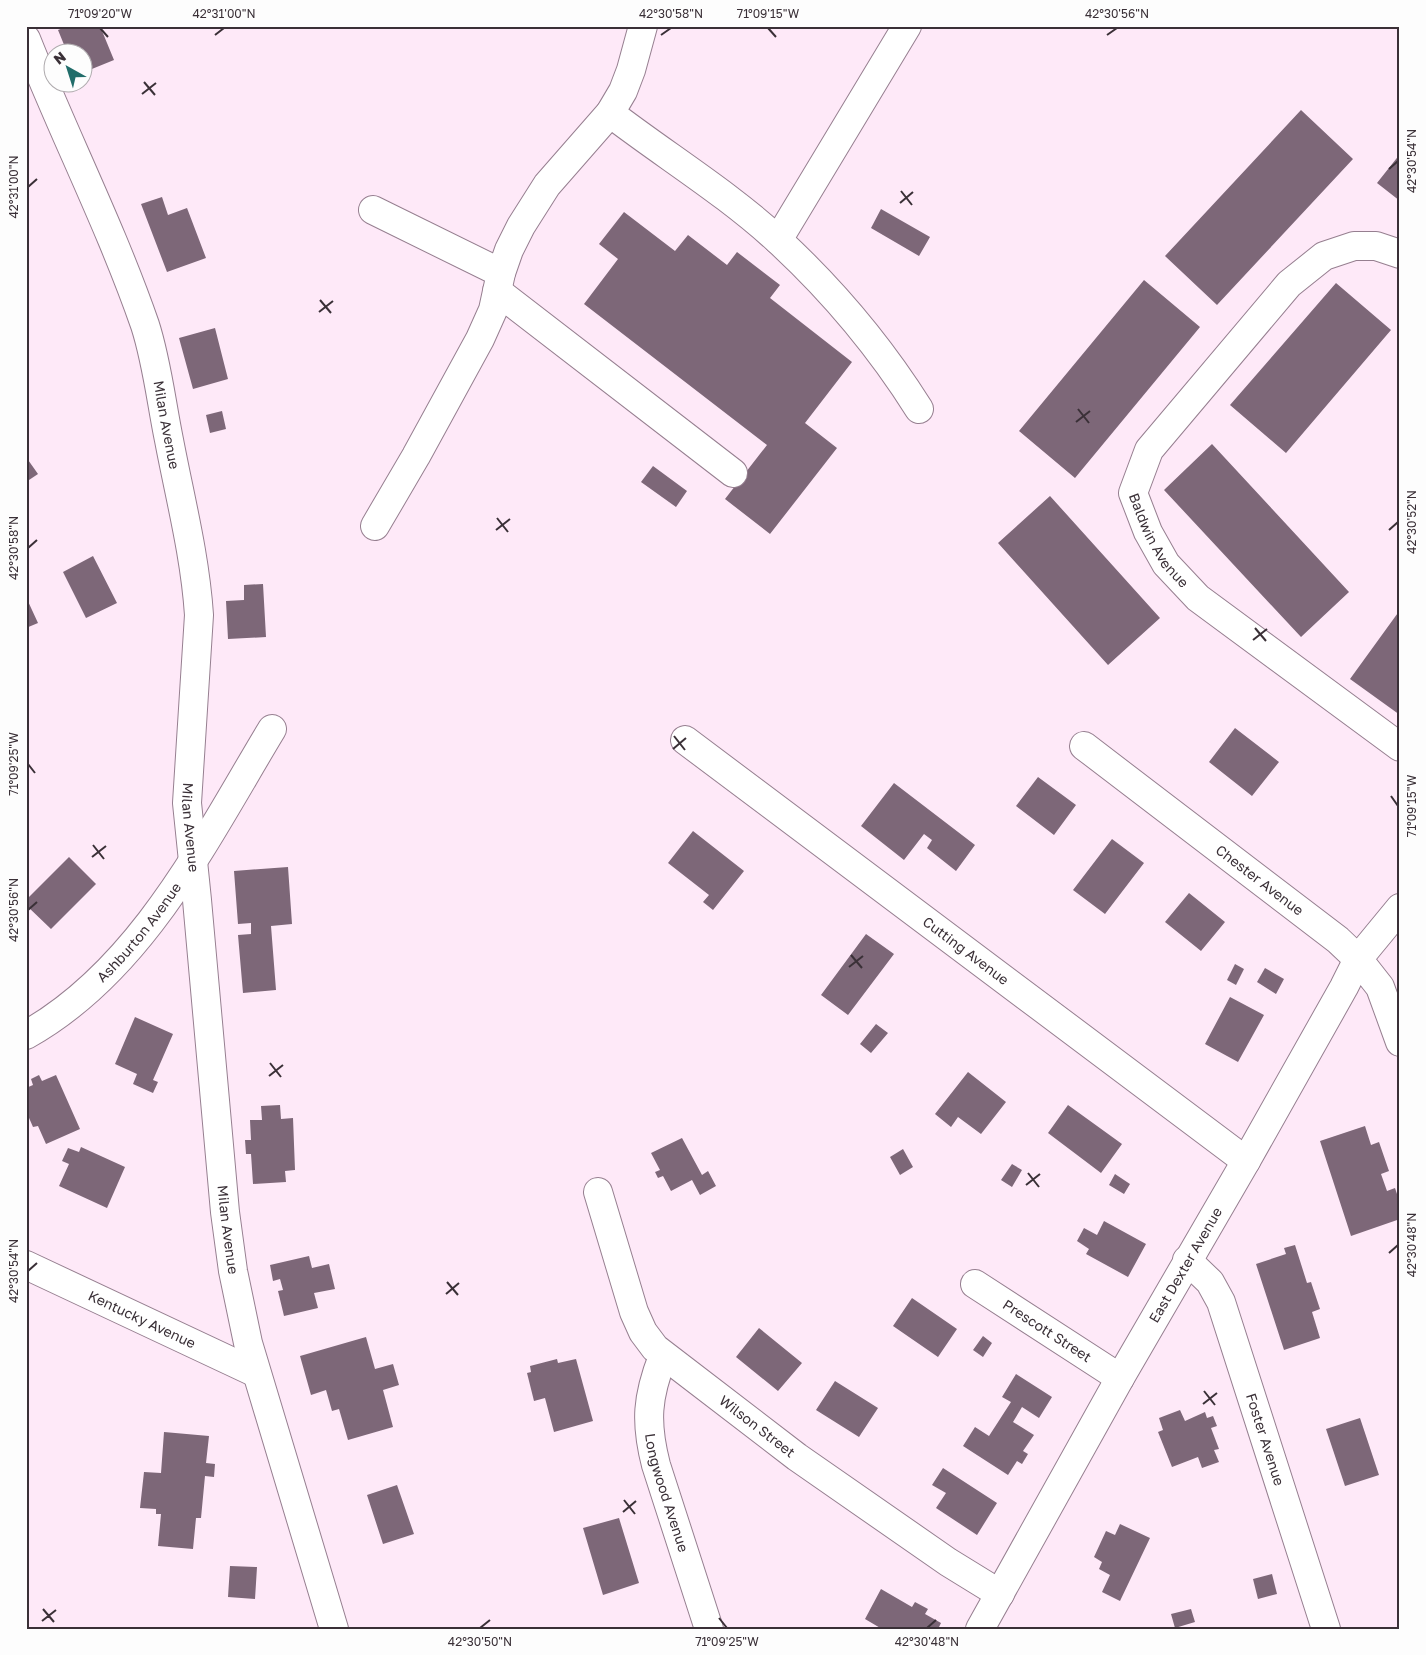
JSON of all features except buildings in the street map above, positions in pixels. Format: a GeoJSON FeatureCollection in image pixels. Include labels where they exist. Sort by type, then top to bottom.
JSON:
{"type":"FeatureCollection","features":[{"type":"Feature","properties":{"kind":"street"},"geometry":{"type":"LineString","coordinates":[[375,526],[480,339],[493,310],[509,250],[521,226],[547,186],[610,112],[623,91],[643,26]]}},
{"type":"Feature","properties":{"kind":"street"},"geometry":{"type":"LineString","coordinates":[[778,240],[907,26]]}},
{"type":"Feature","properties":{"kind":"street","name":"Milan Avenue"},"geometry":{"type":"LineString","coordinates":[[26,39],[116,246],[146,328],[184,508],[197,593],[199,633],[186,803],[197,900],[225,1212],[241,1313],[256,1374],[334,1629]]}},
{"type":"Feature","properties":{"kind":"street"},"geometry":{"type":"LineString","coordinates":[[610,112],[649,143],[711,186],[778,240],[818,279],[875,343],[919,409]]}},
{"type":"Feature","properties":{"kind":"street"},"geometry":{"type":"LineString","coordinates":[[373,210],[499,282],[733,473]]}},
{"type":"Feature","properties":{"kind":"street","name":"Baldwin Avenue"},"geometry":{"type":"LineString","coordinates":[[1400,254],[1376,246],[1354,246],[1324,256],[1289,284],[1149,450],[1134,493],[1148,532],[1166,564],[1198,598],[1400,746]]}},
{"type":"Feature","properties":{"kind":"street","name":"Ashburton Avenue"},"geometry":{"type":"LineString","coordinates":[[26,1036],[61,1013],[85,993],[125,954],[141,935],[167,900],[272,729]]}},
{"type":"Feature","properties":{"kind":"street","name":"Cutting Avenue"},"geometry":{"type":"LineString","coordinates":[[685,740],[1246,1161]]}},
{"type":"Feature","properties":{"kind":"street","name":"Chester Avenue"},"geometry":{"type":"LineString","coordinates":[[1084,746],[1330,932],[1358,959],[1380,987],[1400,1042]]}},
{"type":"Feature","properties":{"kind":"street","name":"East Dexter Avenue"},"geometry":{"type":"LineString","coordinates":[[980,1629],[1187,1260],[1246,1161],[1358,959],[1400,908]]}},
{"type":"Feature","properties":{"kind":"street","name":"Wilson Street"},"geometry":{"type":"LineString","coordinates":[[598,1192],[634,1312],[643,1332],[655,1348],[797,1457],[948,1562],[1000,1594]]}},
{"type":"Feature","properties":{"kind":"street","name":"Foster Avenue"},"geometry":{"type":"LineString","coordinates":[[1187,1260],[1210,1282],[1221,1302],[1326,1629]]}},
{"type":"Feature","properties":{"kind":"street","name":"Kentucky Avenue"},"geometry":{"type":"LineString","coordinates":[[26,1264],[256,1374]]}},
{"type":"Feature","properties":{"kind":"street","name":"Prescott Street"},"geometry":{"type":"LineString","coordinates":[[975,1284],[1120,1378]]}},
{"type":"Feature","properties":{"kind":"street","name":"Longwood Avenue"},"geometry":{"type":"LineString","coordinates":[[663,1356],[651,1389],[650,1444],[709,1629]]}}]}
